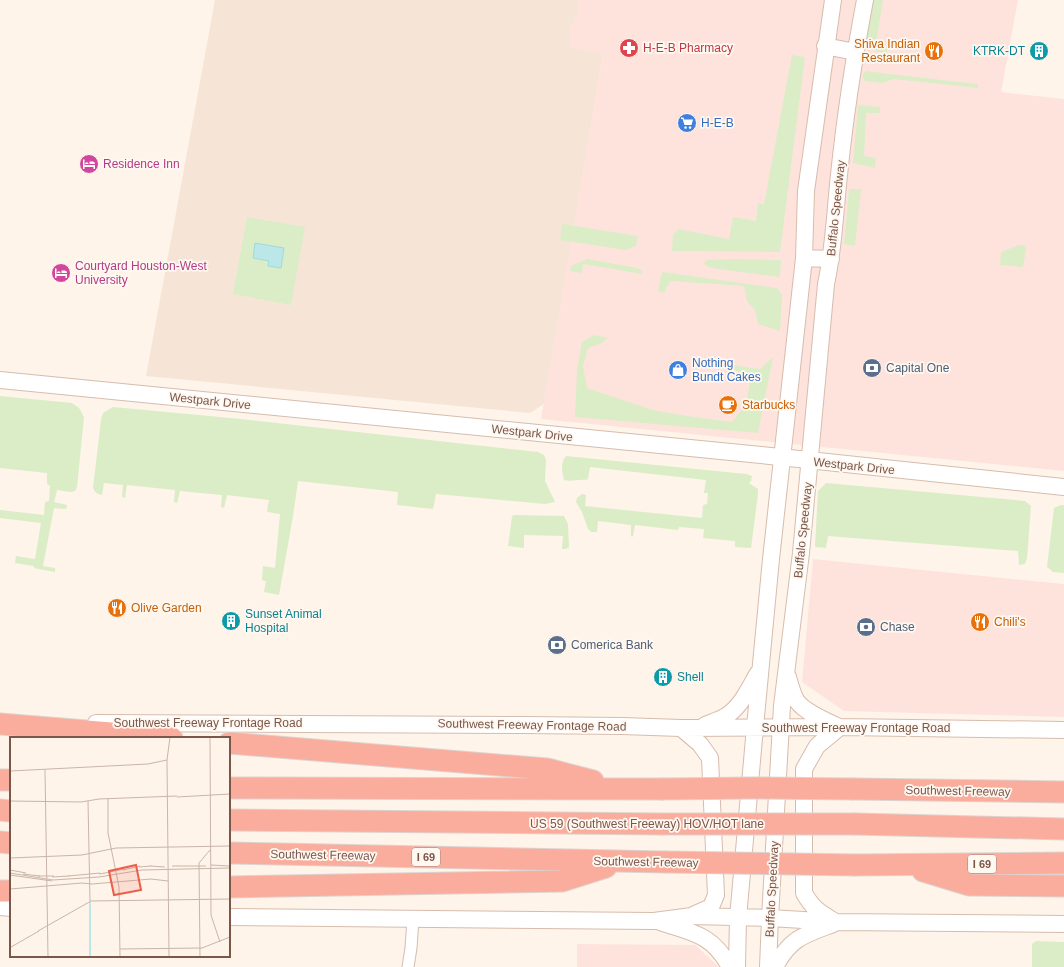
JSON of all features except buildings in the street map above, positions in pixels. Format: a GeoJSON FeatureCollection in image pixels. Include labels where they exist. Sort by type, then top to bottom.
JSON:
{"type":"FeatureCollection","features":[{"type":"Feature","properties":{"kind":"highway"},"geometry":{"type":"LineString","coordinates":[[0,723],[161,737]]}},
{"type":"Feature","properties":{"kind":"highway"},"geometry":{"type":"LineString","coordinates":[[230,743],[547,769],[622,789]]}},
{"type":"Feature","properties":{"kind":"highway"},"geometry":{"type":"LineString","coordinates":[[1025,791],[1064,777]]}},
{"type":"Feature","properties":{"kind":"highway","name":"Southwest Freeway"},"geometry":{"type":"LineString","coordinates":[[230,788],[752,788],[1064,792]]}},
{"type":"Feature","properties":{"kind":"highway"},"geometry":{"type":"LineString","coordinates":[[0,810],[10,811]]}},
{"type":"Feature","properties":{"kind":"highway","name":"US 59 (Southwest Freeway) HOV/HOT lane"},"geometry":{"type":"LineString","coordinates":[[230,820],[661,824],[855,824],[1064,828]]}},
{"type":"Feature","properties":{"kind":"highway"},"geometry":{"type":"LineString","coordinates":[[0,842],[10,843]]}},
{"type":"Feature","properties":{"kind":"highway","name":"Southwest Freeway"},"geometry":{"type":"LineString","coordinates":[[230,853],[623,862],[855,865],[1064,863]]}},
{"type":"Feature","properties":{"kind":"highway"},"geometry":{"type":"LineString","coordinates":[[230,887],[562,881],[623,862]]}},
{"type":"Feature","properties":{"kind":"highway"},"geometry":{"type":"LineString","coordinates":[[901,865],[969,885],[1064,886]]}},
{"type":"Feature","properties":{"kind":"main road"},"geometry":{"type":"LineString","coordinates":[[737,967],[738,918],[755,727],[782,457],[804,258],[806,191],[825,46],[833,0]]}},
{"type":"Feature","properties":{"kind":"main road","name":"Buffalo Speedway"},"geometry":{"type":"LineString","coordinates":[[768,967],[780,728],[801,553],[826,284],[832,259],[839,174],[855,52],[864,0]]}},
{"type":"Feature","properties":{"kind":"main road"},"geometry":{"type":"LineString","coordinates":[[825,46],[855,52]]}},
{"type":"Feature","properties":{"kind":"main road"},"geometry":{"type":"LineString","coordinates":[[804,258],[832,259]]}},
{"type":"Feature","properties":{"kind":"main road","name":"Westpark Drive"},"geometry":{"type":"LineString","coordinates":[[0,380],[782,457],[1064,488]]}},
{"type":"Feature","properties":{"kind":"main road"},"geometry":{"type":"LineString","coordinates":[[692,916],[711,907],[716,895],[710,758],[688,728],[726,716],[741,701],[761,668]]}},
{"type":"Feature","properties":{"kind":"main road"},"geometry":{"type":"LineString","coordinates":[[787,674],[795,699],[800,705],[816,716],[840,727],[817,746],[804,769],[804,893],[810,905],[818,912],[836,922]]}},
{"type":"Feature","properties":{"kind":"main road","name":"Southwest Freeway Frontage Road"},"geometry":{"type":"LineString","coordinates":[[0,723],[524,725],[688,728],[840,727],[1064,730]]}},
{"type":"Feature","properties":{"kind":"main road"},"geometry":{"type":"LineString","coordinates":[[0,907],[10,908]]}},
{"type":"Feature","properties":{"kind":"main road"},"geometry":{"type":"LineString","coordinates":[[230,917],[654,921],[692,916],[770,918],[836,922],[1064,924]]}},
{"type":"Feature","properties":{"kind":"main road"},"geometry":{"type":"LineString","coordinates":[[654,921],[702,936],[717,947],[730,967]]}},
{"type":"Feature","properties":{"kind":"main road"},"geometry":{"type":"LineString","coordinates":[[775,967],[789,946],[800,937],[836,922]]}},
{"type":"Feature","properties":{"kind":"street"},"geometry":{"type":"LineString","coordinates":[[408,967],[412,919]]}},
{"type":"Feature","properties":{"kind":"shaded area"},"geometry":{"type":"Polygon","coordinates":[[[215,0],[580,0],[578,10],[603,54],[544,404],[530,413],[146,376],[215,0]]]}},
{"type":"Feature","properties":{"kind":"shaded area"},"geometry":{"type":"Polygon","coordinates":[[[580,0],[1018,0],[1001,92],[1064,99],[1064,471],[541,419],[603,54],[570,48],[569,31],[578,10],[580,0]]]}},
{"type":"Feature","properties":{"kind":"shaded area"},"geometry":{"type":"Polygon","coordinates":[[[813,559],[1064,584],[1064,717],[844,711],[802,682],[813,559]]]}},
{"type":"Feature","properties":{"kind":"shaded area"},"geometry":{"type":"Polygon","coordinates":[[[577,944],[695,945],[719,967],[577,967],[577,944]]]}},
{"type":"Feature","properties":{"kind":"green space"},"geometry":{"type":"Polygon","coordinates":[[[874,0],[883,0],[876,44],[888,47],[887,53],[878,52],[869,48],[866,42],[874,0]]]}},
{"type":"Feature","properties":{"kind":"green space"},"geometry":{"type":"Polygon","coordinates":[[[792,55],[805,57],[780,252],[672,251],[673,235],[678,229],[729,239],[733,217],[756,221],[758,203],[764,204],[792,55]]]}},
{"type":"Feature","properties":{"kind":"green space"},"geometry":{"type":"Polygon","coordinates":[[[867,71],[978,84],[978,88],[893,79],[883,83],[865,81],[862,77],[867,71]]]}},
{"type":"Feature","properties":{"kind":"green space"},"geometry":{"type":"Polygon","coordinates":[[[858,105],[880,107],[880,113],[866,113],[864,156],[876,158],[875,168],[853,163],[858,105]]]}},
{"type":"Feature","properties":{"kind":"green space"},"geometry":{"type":"Polygon","coordinates":[[[849,189],[861,189],[855,246],[844,244],[849,189]]]}},
{"type":"Feature","properties":{"kind":"green space"},"geometry":{"type":"Polygon","coordinates":[[[247,217],[305,227],[291,305],[233,294],[247,217]]]}},
{"type":"Feature","properties":{"kind":"green space"},"geometry":{"type":"Polygon","coordinates":[[[562,224],[638,236],[636,246],[626,250],[560,240],[562,224]]]}},
{"type":"Feature","properties":{"kind":"green space"},"geometry":{"type":"Polygon","coordinates":[[[1019,245],[1025,245],[1026,249],[1023,267],[1000,265],[1001,252],[1019,245]]]}},
{"type":"Feature","properties":{"kind":"green space"},"geometry":{"type":"Polygon","coordinates":[[[587,259],[638,268],[642,271],[642,274],[583,264],[582,273],[570,271],[571,266],[587,259]]]}},
{"type":"Feature","properties":{"kind":"green space"},"geometry":{"type":"Polygon","coordinates":[[[706,260],[781,260],[780,277],[718,269],[704,264],[706,260]]]}},
{"type":"Feature","properties":{"kind":"green space"},"geometry":{"type":"Polygon","coordinates":[[[662,272],[777,288],[782,294],[780,331],[758,324],[755,310],[747,301],[744,286],[670,281],[664,293],[658,291],[662,272]]]}},
{"type":"Feature","properties":{"kind":"green space"},"geometry":{"type":"Polygon","coordinates":[[[594,335],[608,338],[602,343],[588,348],[583,366],[587,388],[653,410],[732,422],[746,404],[750,383],[730,365],[760,369],[773,357],[758,433],[575,417],[577,370],[582,342],[594,335]]]}},
{"type":"Feature","properties":{"kind":"green space"},"geometry":{"type":"Polygon","coordinates":[[[0,396],[72,403],[79,408],[84,417],[77,487],[75,491],[71,492],[57,490],[54,502],[67,505],[66,509],[54,508],[43,566],[55,568],[55,572],[34,568],[34,566],[15,563],[16,556],[35,559],[41,523],[0,518],[0,510],[44,515],[45,502],[49,501],[50,486],[47,484],[47,473],[0,468],[0,396]]]}},
{"type":"Feature","properties":{"kind":"green space"},"geometry":{"type":"Polygon","coordinates":[[[113,407],[241,419],[538,452],[544,455],[546,460],[545,481],[555,502],[545,504],[436,494],[433,509],[397,505],[398,492],[298,481],[279,595],[264,592],[266,581],[262,580],[263,566],[275,568],[280,514],[267,511],[269,500],[227,495],[224,508],[221,507],[222,495],[180,491],[177,503],[174,502],[175,490],[127,485],[125,498],[122,497],[123,485],[104,483],[102,495],[95,492],[93,488],[101,420],[103,413],[113,407]]]}},
{"type":"Feature","properties":{"kind":"green space"},"geometry":{"type":"Polygon","coordinates":[[[566,456],[746,474],[752,476],[749,483],[758,489],[758,494],[751,548],[735,547],[735,541],[703,538],[704,529],[679,527],[678,530],[635,525],[632,537],[631,525],[598,521],[597,532],[591,532],[588,529],[582,512],[576,502],[577,498],[582,494],[586,495],[585,506],[702,518],[703,505],[707,504],[708,493],[704,493],[706,480],[590,467],[588,479],[567,481],[564,480],[562,468],[566,456]]]}},
{"type":"Feature","properties":{"kind":"green space"},"geometry":{"type":"Polygon","coordinates":[[[826,483],[1025,501],[1031,506],[1027,558],[1025,564],[1019,565],[1018,551],[828,536],[826,548],[815,547],[818,491],[826,483]]]}},
{"type":"Feature","properties":{"kind":"green space"},"geometry":{"type":"Polygon","coordinates":[[[1064,505],[1064,573],[1053,572],[1047,567],[1054,508],[1064,505]]]}},
{"type":"Feature","properties":{"kind":"green space"},"geometry":{"type":"Polygon","coordinates":[[[513,515],[564,516],[568,524],[569,547],[562,549],[563,536],[524,535],[524,548],[508,546],[513,515]]]}},
{"type":"Feature","properties":{"kind":"green space"},"geometry":{"type":"Polygon","coordinates":[[[1036,941],[1064,942],[1064,967],[1032,967],[1032,944],[1036,941]]]}},
{"type":"Feature","properties":{"kind":"water"},"geometry":{"type":"Polygon","coordinates":[[[255,243],[284,248],[281,268],[268,266],[269,261],[253,258],[255,243]]]}},
{"type":"Feature","properties":{"kind":"place","name":"H-E-B Pharmacy"},"geometry":{"type":"Point","coordinates":[629,48]}},
{"type":"Feature","properties":{"kind":"place","name":"Shiva Indian Restaurant"},"geometry":{"type":"Point","coordinates":[934,51]}},
{"type":"Feature","properties":{"kind":"place","name":"KTRK-DT"},"geometry":{"type":"Point","coordinates":[1039,51]}},
{"type":"Feature","properties":{"kind":"place","name":"H-E-B"},"geometry":{"type":"Point","coordinates":[687,123]}},
{"type":"Feature","properties":{"kind":"place","name":"Residence Inn"},"geometry":{"type":"Point","coordinates":[89,164]}},
{"type":"Feature","properties":{"kind":"place","name":"Courtyard Houston-West University"},"geometry":{"type":"Point","coordinates":[61,273]}},
{"type":"Feature","properties":{"kind":"place","name":"Capital One"},"geometry":{"type":"Point","coordinates":[872,368]}},
{"type":"Feature","properties":{"kind":"place","name":"Nothing Bundt Cakes"},"geometry":{"type":"Point","coordinates":[678,370]}},
{"type":"Feature","properties":{"kind":"place","name":"Starbucks"},"geometry":{"type":"Point","coordinates":[728,405]}},
{"type":"Feature","properties":{"kind":"place","name":"Olive Garden"},"geometry":{"type":"Point","coordinates":[117,608]}},
{"type":"Feature","properties":{"kind":"place","name":"Sunset Animal Hospital"},"geometry":{"type":"Point","coordinates":[231,621]}},
{"type":"Feature","properties":{"kind":"place","name":"Chili's"},"geometry":{"type":"Point","coordinates":[980,622]}},
{"type":"Feature","properties":{"kind":"place","name":"Chase"},"geometry":{"type":"Point","coordinates":[866,627]}},
{"type":"Feature","properties":{"kind":"place","name":"Comerica Bank"},"geometry":{"type":"Point","coordinates":[557,645]}},
{"type":"Feature","properties":{"kind":"place","name":"Shell"},"geometry":{"type":"Point","coordinates":[663,677]}}]}
